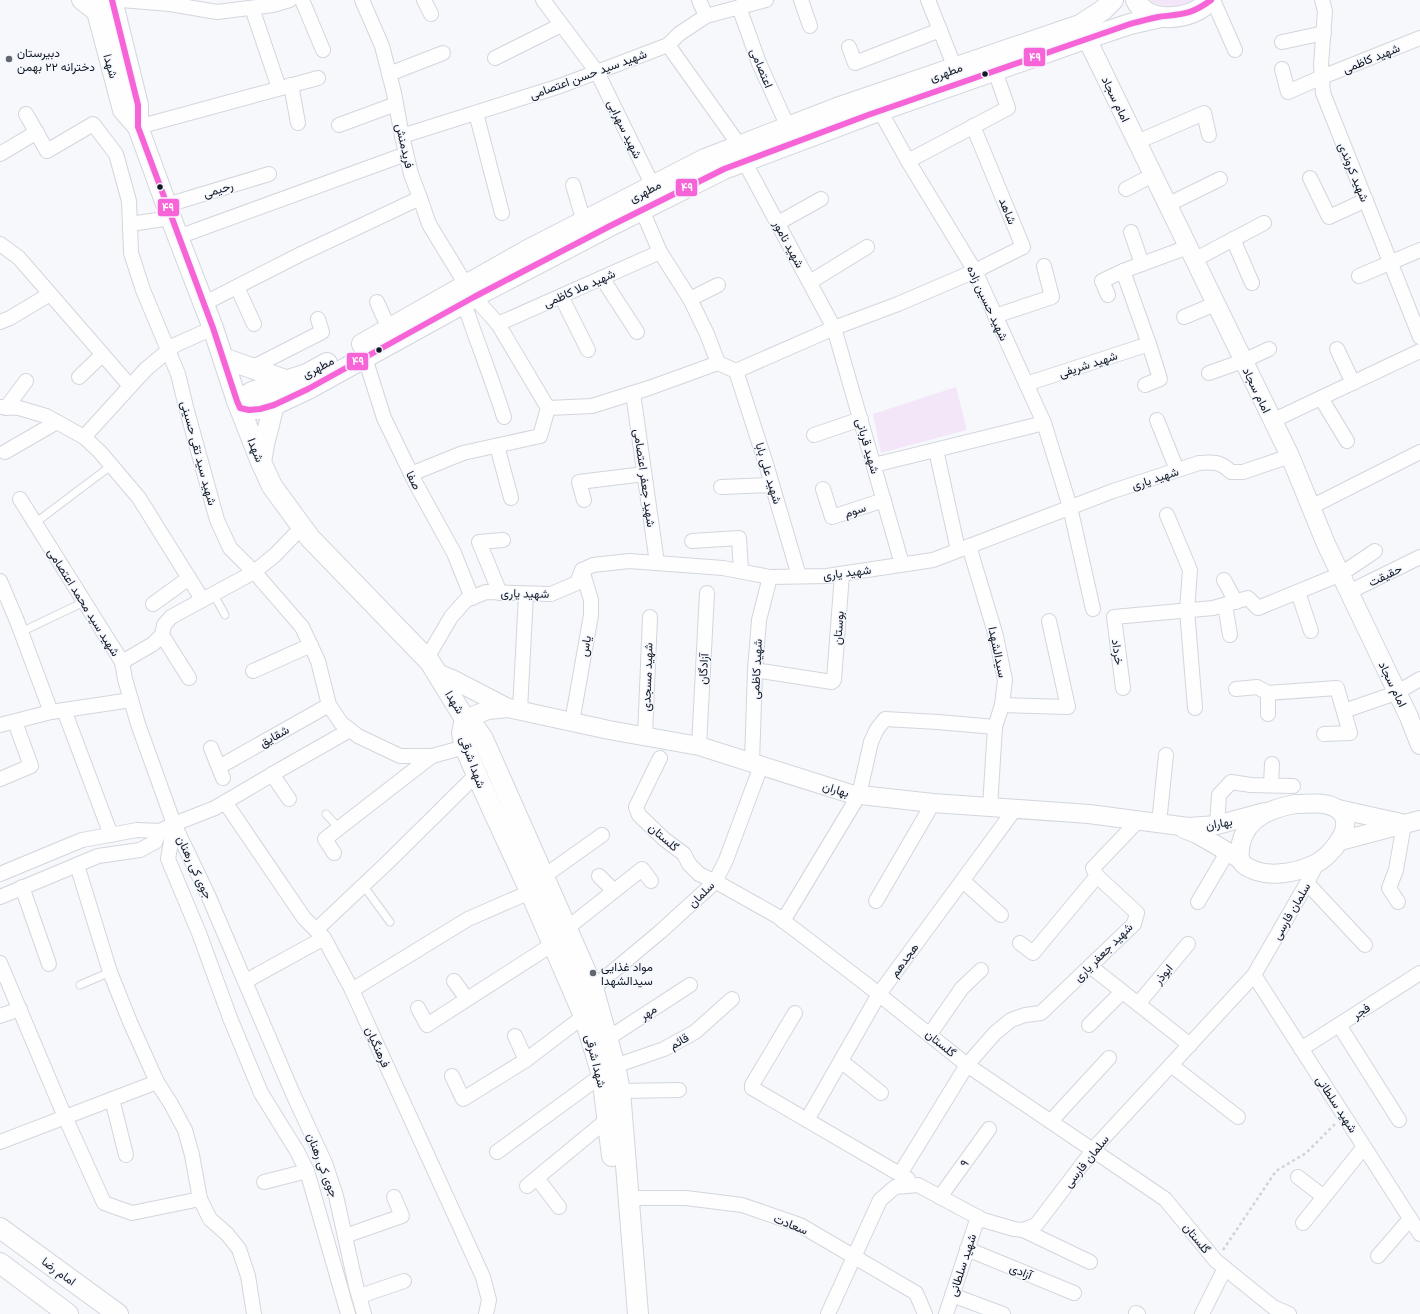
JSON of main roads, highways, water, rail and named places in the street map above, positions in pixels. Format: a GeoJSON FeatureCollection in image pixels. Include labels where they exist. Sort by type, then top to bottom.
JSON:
{"type":"FeatureCollection","features":[{"type":"Feature","properties":{"kind":"main road","name":"شهدا"},"geometry":{"type":"LineString","coordinates":[[112,0],[138,105],[138,127],[224,358],[239,405],[272,486],[310,538],[432,666],[466,719]]}},
{"type":"Feature","properties":{"kind":"main road"},"geometry":{"type":"LineString","coordinates":[[1136,0],[1146,13],[1161,17]]}},
{"type":"Feature","properties":{"kind":"main road","name":"مطهری"},"geometry":{"type":"LineString","coordinates":[[1105,3],[1084,32],[995,71],[880,111],[742,154],[705,159],[526,251],[468,295],[365,358],[308,389],[274,405],[260,409],[249,410],[239,405],[252,392],[288,382],[308,374],[389,329],[468,295],[724,169],[742,154],[788,127],[837,108],[955,68],[1084,32],[1161,17],[1187,14],[1200,9],[1212,0]]}},
{"type":"Feature","properties":{"kind":"main road","name":"شهدا"},"geometry":{"type":"LineString","coordinates":[[90,4],[123,110],[138,127]]}},
{"type":"Feature","properties":{"kind":"main road"},"geometry":{"type":"LineString","coordinates":[[224,358],[288,382]]}},
{"type":"Feature","properties":{"kind":"main road"},"geometry":{"type":"LineString","coordinates":[[261,462],[274,405]]}},
{"type":"Feature","properties":{"kind":"main road","name":"شهدا شرقی"},"geometry":{"type":"LineString","coordinates":[[627,1314],[608,1118],[608,1070],[607,1039],[593,988],[483,739],[474,726],[466,719],[462,733],[465,747],[608,1070],[620,1091],[638,1314]]}},
{"type":"Feature","properties":{"kind":"main road","name":"امام رضا"},"geometry":{"type":"LineString","coordinates":[[0,1228],[118,1314]]}},
{"type":"Feature","properties":{"kind":"main road"},"geometry":{"type":"LineString","coordinates":[[0,1263],[68,1314]]}},
{"type":"Feature","properties":{"kind":"place","name":"دبیرستان دخترانه ۲۲ بهمن"},"geometry":{"type":"Point","coordinates":[9,59]}},
{"type":"Feature","properties":{"kind":"place","name":"مواد غذایی سیدالشهدا"},"geometry":{"type":"Point","coordinates":[593,973]}}]}
